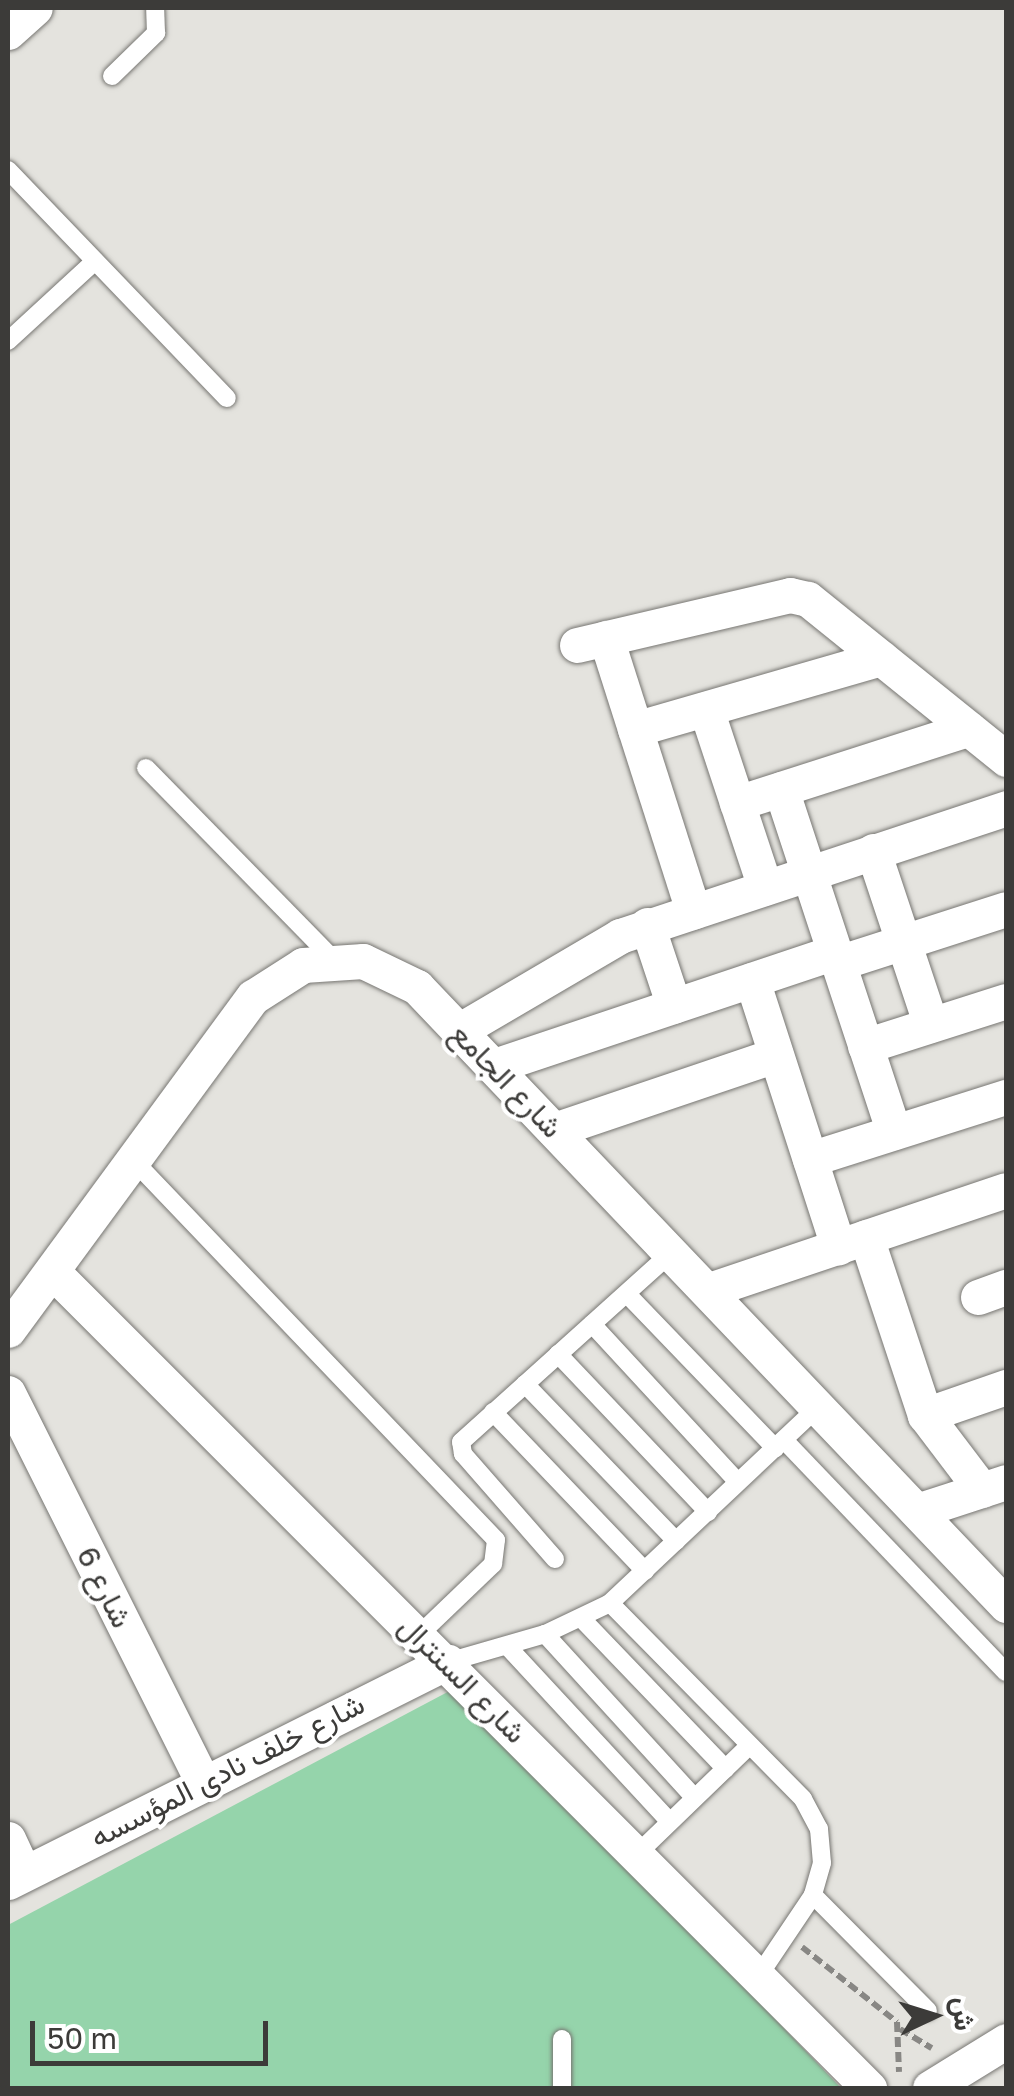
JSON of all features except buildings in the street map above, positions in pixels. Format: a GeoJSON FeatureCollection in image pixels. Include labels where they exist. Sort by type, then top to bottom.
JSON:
{"type":"FeatureCollection","features":[{"type":"Feature","properties":{"kind":"street"},"geometry":{"type":"LineString","coordinates":[[8,32],[34,8]]}},
{"type":"Feature","properties":{"kind":"street"},"geometry":{"type":"LineString","coordinates":[[692,911],[635,729],[592,642],[790,594],[808,599],[1006,759]]}},
{"type":"Feature","properties":{"kind":"street"},"geometry":{"type":"LineString","coordinates":[[635,729],[881,658]]}},
{"type":"Feature","properties":{"kind":"street"},"geometry":{"type":"LineString","coordinates":[[706,709],[765,887]]}},
{"type":"Feature","properties":{"kind":"street"},"geometry":{"type":"LineString","coordinates":[[737,804],[968,728]]}},
{"type":"Feature","properties":{"kind":"street"},"geometry":{"type":"LineString","coordinates":[[781,790],[894,1132]]}},
{"type":"Feature","properties":{"kind":"street"},"geometry":{"type":"LineString","coordinates":[[460,1030],[581,955],[646,926],[1006,808]]}},
{"type":"Feature","properties":{"kind":"street"},"geometry":{"type":"LineString","coordinates":[[873,851],[931,1025]]}},
{"type":"Feature","properties":{"kind":"street"},"geometry":{"type":"LineString","coordinates":[[494,1066],[752,980],[903,942],[1006,909]]}},
{"type":"Feature","properties":{"kind":"street"},"geometry":{"type":"LineString","coordinates":[[646,926],[674,1006]]}},
{"type":"Feature","properties":{"kind":"street"},"geometry":{"type":"LineString","coordinates":[[8,1330],[54,1273],[253,997],[304,965],[333,959]]}},
{"type":"Feature","properties":{"kind":"street","name":"شارع الجامع"},"geometry":{"type":"LineString","coordinates":[[333,959],[392,971],[460,1030],[1006,1605]]}},
{"type":"Feature","properties":{"kind":"street"},"geometry":{"type":"LineString","coordinates":[[752,980],[810,1159],[852,1242],[925,1414],[994,1486],[917,1511]]}},
{"type":"Feature","properties":{"kind":"street"},"geometry":{"type":"LineString","coordinates":[[865,1046],[1006,1001]]}},
{"type":"Feature","properties":{"kind":"street"},"geometry":{"type":"LineString","coordinates":[[554,1130],[776,1055]]}},
{"type":"Feature","properties":{"kind":"street"},"geometry":{"type":"LineString","coordinates":[[810,1159],[1006,1097]]}},
{"type":"Feature","properties":{"kind":"street"},"geometry":{"type":"LineString","coordinates":[[708,1290],[1006,1190]]}},
{"type":"Feature","properties":{"kind":"street","name":"شارع السنترال"},"geometry":{"type":"LineString","coordinates":[[54,1273],[420,1634],[869,2088]]}},
{"type":"Feature","properties":{"kind":"street"},"geometry":{"type":"LineString","coordinates":[[925,1414],[1006,1387]]}},
{"type":"Feature","properties":{"kind":"street","name":"شارع 6"},"geometry":{"type":"LineString","coordinates":[[8,1392],[202,1780]]}},
{"type":"Feature","properties":{"kind":"street","name":"شارع خلف نادى المؤسسه"},"geometry":{"type":"LineString","coordinates":[[16,1878],[202,1780],[448,1662]]}},
{"type":"Feature","properties":{"kind":"street"},"geometry":{"type":"LineString","coordinates":[[8,1839],[16,1878]]}},
{"type":"Feature","properties":{"kind":"street"},"geometry":{"type":"LineString","coordinates":[[930,2088],[1006,2041]]}},
{"type":"Feature","properties":{"kind":"lane"},"geometry":{"type":"LineString","coordinates":[[112,76],[156,34],[154,8]]}},
{"type":"Feature","properties":{"kind":"lane"},"geometry":{"type":"LineString","coordinates":[[8,170],[227,398]]}},
{"type":"Feature","properties":{"kind":"lane"},"geometry":{"type":"LineString","coordinates":[[8,341],[95,261]]}},
{"type":"Feature","properties":{"kind":"lane"},"geometry":{"type":"LineString","coordinates":[[146,768],[333,959]]}},
{"type":"Feature","properties":{"kind":"lane"},"geometry":{"type":"LineString","coordinates":[[134,1161],[496,1540],[493,1564],[420,1634]]}},
{"type":"Feature","properties":{"kind":"lane"},"geometry":{"type":"LineString","coordinates":[[555,1560],[460,1451],[464,1438],[672,1252]]}},
{"type":"Feature","properties":{"kind":"lane"},"geometry":{"type":"LineString","coordinates":[[627,1294],[1006,1672]]}},
{"type":"Feature","properties":{"kind":"lane"},"geometry":{"type":"LineString","coordinates":[[592,1324],[738,1482]]}},
{"type":"Feature","properties":{"kind":"lane"},"geometry":{"type":"LineString","coordinates":[[558,1354],[708,1512]]}},
{"type":"Feature","properties":{"kind":"lane"},"geometry":{"type":"LineString","coordinates":[[525,1384],[676,1541]]}},
{"type":"Feature","properties":{"kind":"lane"},"geometry":{"type":"LineString","coordinates":[[448,1662],[544,1634],[610,1603],[818,1408]]}},
{"type":"Feature","properties":{"kind":"lane"},"geometry":{"type":"LineString","coordinates":[[492,1412],[645,1570]]}},
{"type":"Feature","properties":{"kind":"lane"},"geometry":{"type":"LineString","coordinates":[[610,1603],[803,1799],[819,1829],[822,1862],[812,1895],[758,1977]]}},
{"type":"Feature","properties":{"kind":"lane"},"geometry":{"type":"LineString","coordinates":[[581,1618],[726,1769]]}},
{"type":"Feature","properties":{"kind":"lane"},"geometry":{"type":"LineString","coordinates":[[544,1634],[695,1798]]}},
{"type":"Feature","properties":{"kind":"lane"},"geometry":{"type":"LineString","coordinates":[[508,1647],[670,1822]]}},
{"type":"Feature","properties":{"kind":"lane"},"geometry":{"type":"LineString","coordinates":[[636,1855],[750,1745]]}},
{"type":"Feature","properties":{"kind":"lane"},"geometry":{"type":"LineString","coordinates":[[812,1895],[928,2011]]}},
{"type":"Feature","properties":{"kind":"lane"},"geometry":{"type":"LineString","coordinates":[[562,2039],[562,2088]]}},
{"type":"Feature","properties":{"kind":"path"},"geometry":{"type":"LineString","coordinates":[[821,1962],[897,2022],[902,2046],[896,2088]]}},
{"type":"Feature","properties":{"kind":"green space"},"geometry":{"type":"Polygon","coordinates":[[[457,1687],[841,2088],[8,2088],[8,1925],[457,1687]]]}}]}
